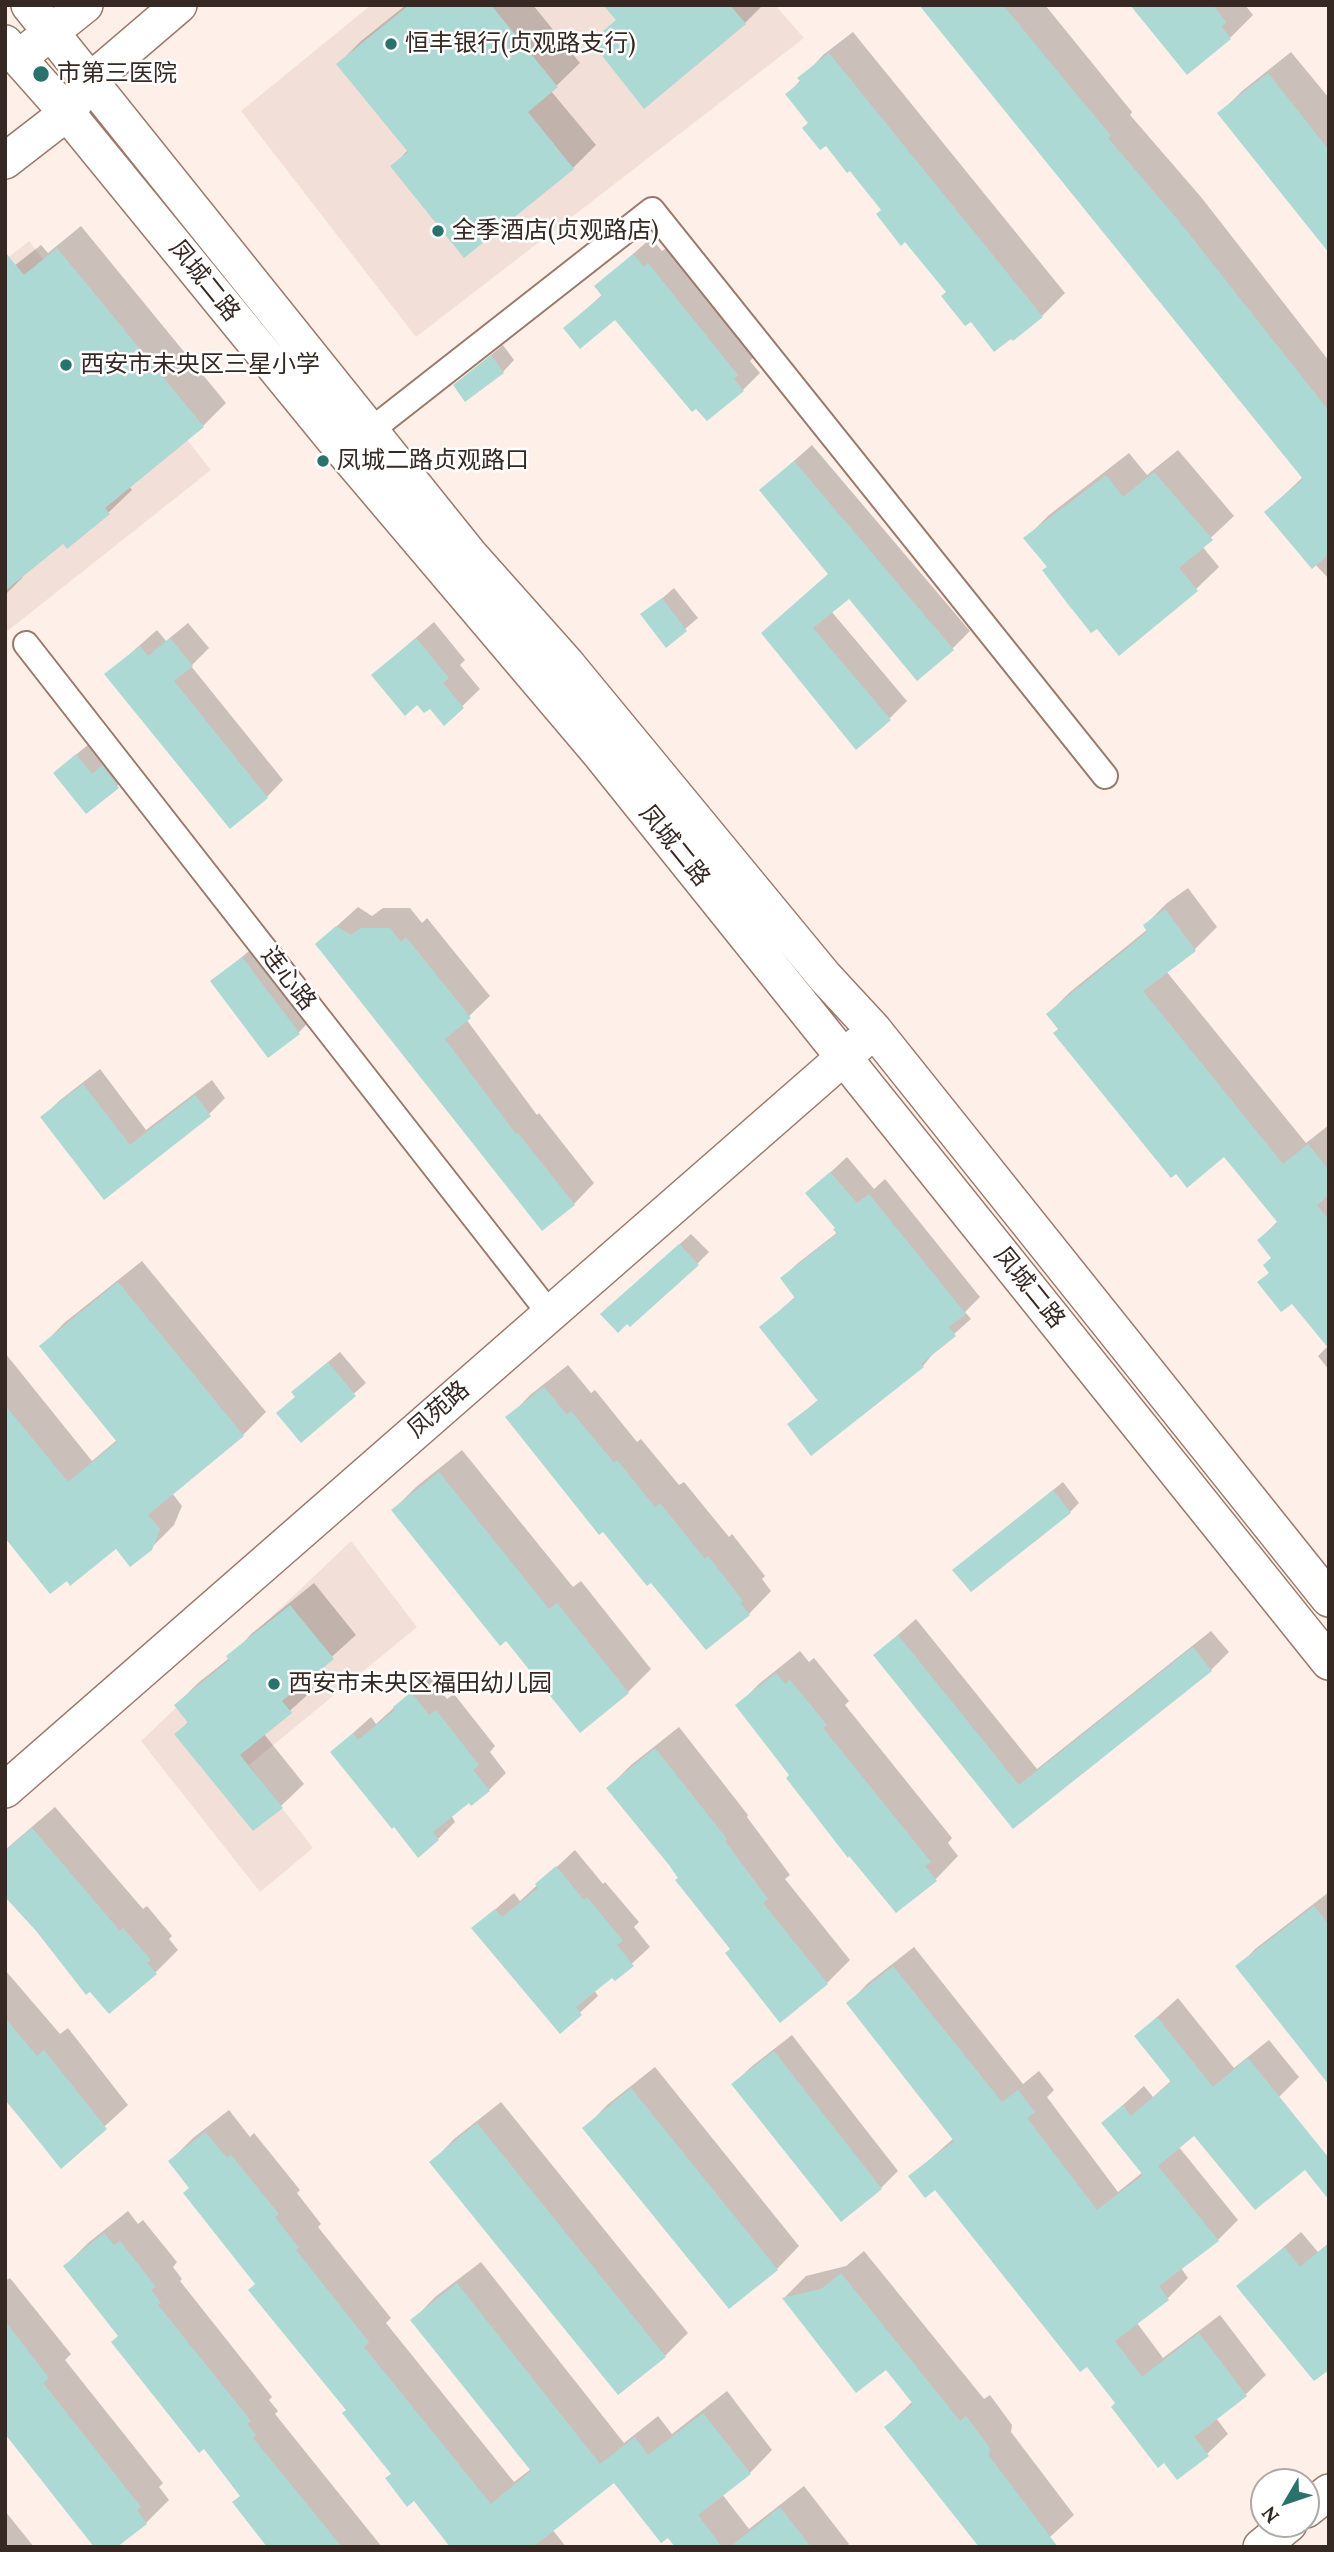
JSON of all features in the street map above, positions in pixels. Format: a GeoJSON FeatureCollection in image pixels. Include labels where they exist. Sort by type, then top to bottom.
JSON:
{"type":"FeatureCollection","features":[{"type":"Feature","properties":{"kind":"main road","name":"凤城二路"},"geometry":{"type":"LineString","coordinates":[[29,5],[470,555],[567,664],[825,977],[874,1030],[1329,1599]]}},
{"type":"Feature","properties":{"kind":"main road"},"geometry":{"type":"LineString","coordinates":[[9,57],[50,34],[85,5]]}},
{"type":"Feature","properties":{"kind":"main road"},"geometry":{"type":"LineString","coordinates":[[5,161],[67,113],[89,82],[179,5]]}},
{"type":"Feature","properties":{"kind":"main road","name":"凤城二路"},"geometry":{"type":"LineString","coordinates":[[9,57],[67,113],[339,446],[601,755],[1329,1662]]}},
{"type":"Feature","properties":{"kind":"main road","name":"凤苑路"},"geometry":{"type":"LineString","coordinates":[[5,1790],[874,1030]]}},
{"type":"Feature","properties":{"kind":"street"},"geometry":{"type":"LineString","coordinates":[[370,431],[652,210],[1105,776]]}},
{"type":"Feature","properties":{"kind":"street","name":"连心路"},"geometry":{"type":"LineString","coordinates":[[26,644],[550,1314]]}},
{"type":"Feature","properties":{"kind":"shaded area"},"geometry":{"type":"Polygon","coordinates":[[[371,5],[775,5],[804,38],[416,337],[241,111],[371,5]]]}},
{"type":"Feature","properties":{"kind":"shaded area","name":"西安市未央区三星小学"},"geometry":{"type":"Polygon","coordinates":[[[29,241],[211,470],[5,633],[5,260],[29,241]]]}},
{"type":"Feature","properties":{"kind":"shaded area","name":"西安市未央区福田幼儿园"},"geometry":{"type":"Polygon","coordinates":[[[351,1541],[417,1627],[249,1765],[313,1848],[260,1892],[141,1741],[351,1541]]]}},
{"type":"Feature","properties":{"kind":"building"},"geometry":{"type":"Polygon","coordinates":[[[409,5],[491,5],[558,87],[528,112],[574,169],[464,258],[390,166],[408,152],[336,64],[409,5]]]}},
{"type":"Feature","properties":{"kind":"building"},"geometry":{"type":"Polygon","coordinates":[[[603,5],[730,5],[746,24],[644,109],[596,48],[608,37],[603,31],[616,20],[603,5]]]}},
{"type":"Feature","properties":{"kind":"building"},"geometry":{"type":"Polygon","coordinates":[[[919,5],[1003,5],[1111,136],[1108,138],[1178,220],[1329,411],[1329,554],[1312,569],[1264,512],[1303,479],[919,5]]]}},
{"type":"Feature","properties":{"kind":"building"},"geometry":{"type":"Polygon","coordinates":[[[1130,5],[1213,5],[1226,22],[1222,27],[1231,39],[1187,75],[1130,5]]]}},
{"type":"Feature","properties":{"kind":"building"},"geometry":{"type":"Polygon","coordinates":[[[829,53],[1043,317],[1013,341],[1011,339],[994,352],[971,322],[965,326],[941,296],[946,292],[905,242],[901,246],[876,214],[881,210],[850,171],[847,173],[826,146],[820,150],[802,128],[808,123],[785,94],[801,82],[797,78],[829,53]]]}},
{"type":"Feature","properties":{"kind":"building"},"geometry":{"type":"Polygon","coordinates":[[[1268,73],[1329,150],[1329,253],[1217,113],[1268,73]]]}},
{"type":"Feature","properties":{"kind":"building","name":"西安市未央区三星小学"},"geometry":{"type":"Polygon","coordinates":[[[57,248],[204,427],[105,508],[110,514],[67,549],[63,544],[5,591],[5,252],[24,275],[57,248]]]}},
{"type":"Feature","properties":{"kind":"building"},"geometry":{"type":"Polygon","coordinates":[[[633,254],[644,267],[648,263],[738,375],[734,379],[744,391],[707,421],[696,409],[692,412],[615,320],[580,349],[563,328],[602,296],[594,286],[633,254]]]}},
{"type":"Feature","properties":{"kind":"building"},"geometry":{"type":"Polygon","coordinates":[[[491,355],[504,373],[465,402],[453,385],[491,355]]]}},
{"type":"Feature","properties":{"kind":"building"},"geometry":{"type":"Polygon","coordinates":[[[794,461],[954,650],[917,681],[849,599],[813,628],[891,720],[856,750],[761,633],[828,574],[759,490],[794,461]]]}},
{"type":"Feature","properties":{"kind":"building"},"geometry":{"type":"Polygon","coordinates":[[[1154,472],[1213,540],[1179,568],[1198,591],[1119,656],[1097,629],[1091,633],[1042,570],[1047,567],[1023,538],[1106,475],[1123,497],[1154,472]]]}},
{"type":"Feature","properties":{"kind":"building"},"geometry":{"type":"Polygon","coordinates":[[[662,598],[687,631],[666,648],[640,614],[662,598]]]}},
{"type":"Feature","properties":{"kind":"building"},"geometry":{"type":"Polygon","coordinates":[[[170,638],[193,666],[174,681],[268,798],[230,829],[104,674],[140,646],[148,656],[170,638]]]}},
{"type":"Feature","properties":{"kind":"building"},"geometry":{"type":"Polygon","coordinates":[[[416,638],[449,678],[443,683],[464,708],[444,726],[430,709],[424,713],[417,705],[405,716],[371,675],[416,638]]]}},
{"type":"Feature","properties":{"kind":"building"},"geometry":{"type":"Polygon","coordinates":[[[76,754],[92,774],[102,765],[119,788],[86,814],[53,773],[76,754]]]}},
{"type":"Feature","properties":{"kind":"building"},"geometry":{"type":"Polygon","coordinates":[[[1165,909],[1196,951],[1143,991],[1283,1164],[1308,1144],[1329,1170],[1329,1195],[1317,1205],[1329,1220],[1329,1349],[1292,1304],[1281,1312],[1257,1282],[1269,1273],[1263,1265],[1271,1258],[1257,1240],[1278,1223],[1224,1157],[1187,1188],[1176,1174],[1171,1178],[1053,1033],[1058,1029],[1046,1014],[1147,932],[1143,925],[1165,909]]]}},
{"type":"Feature","properties":{"kind":"building"},"geometry":{"type":"Polygon","coordinates":[[[336,926],[351,935],[361,928],[390,928],[401,942],[406,937],[471,1018],[445,1039],[516,1134],[518,1133],[575,1205],[542,1231],[315,944],[336,926]]]}},
{"type":"Feature","properties":{"kind":"building"},"geometry":{"type":"Polygon","coordinates":[[[242,957],[300,1034],[268,1058],[210,981],[242,957]]]}},
{"type":"Feature","properties":{"kind":"building"},"geometry":{"type":"Polygon","coordinates":[[[83,1084],[130,1145],[195,1095],[211,1116],[104,1200],[40,1117],[83,1084]]]}},
{"type":"Feature","properties":{"kind":"building"},"geometry":{"type":"Polygon","coordinates":[[[830,1172],[857,1203],[869,1194],[966,1314],[949,1327],[956,1336],[921,1364],[924,1367],[811,1456],[787,1424],[818,1401],[759,1327],[795,1298],[780,1278],[837,1234],[833,1229],[835,1228],[805,1193],[830,1172]]]}},
{"type":"Feature","properties":{"kind":"building"},"geometry":{"type":"Polygon","coordinates":[[[679,1244],[699,1265],[630,1327],[627,1324],[618,1333],[600,1314],[679,1244]]]}},
{"type":"Feature","properties":{"kind":"building"},"geometry":{"type":"Polygon","coordinates":[[[118,1282],[244,1436],[148,1515],[160,1529],[152,1550],[130,1567],[116,1549],[70,1586],[67,1581],[50,1594],[5,1538],[5,1405],[68,1482],[117,1442],[39,1346],[118,1282]]]}},
{"type":"Feature","properties":{"kind":"building"},"geometry":{"type":"Polygon","coordinates":[[[328,1362],[356,1396],[301,1443],[276,1413],[295,1397],[291,1392],[328,1362]]]}},
{"type":"Feature","properties":{"kind":"building"},"geometry":{"type":"Polygon","coordinates":[[[544,1387],[567,1415],[571,1411],[614,1463],[617,1460],[655,1507],[660,1503],[705,1559],[708,1556],[743,1601],[740,1603],[750,1615],[706,1650],[651,1583],[647,1586],[603,1532],[599,1535],[505,1417],[544,1387]]]}},
{"type":"Feature","properties":{"kind":"building"},"geometry":{"type":"Polygon","coordinates":[[[439,1472],[549,1609],[557,1603],[629,1693],[580,1733],[506,1641],[500,1646],[391,1510],[439,1472]]]}},
{"type":"Feature","properties":{"kind":"building"},"geometry":{"type":"Polygon","coordinates":[[[1053,1490],[1071,1513],[971,1592],[952,1570],[1053,1490]]]}},
{"type":"Feature","properties":{"kind":"building"},"geometry":{"type":"Polygon","coordinates":[[[290,1605],[334,1659],[282,1701],[292,1713],[240,1755],[283,1808],[253,1831],[174,1734],[188,1723],[174,1705],[229,1660],[226,1656],[290,1605]]]}},
{"type":"Feature","properties":{"kind":"building"},"geometry":{"type":"Polygon","coordinates":[[[898,1635],[1019,1785],[1193,1647],[1212,1671],[1013,1829],[873,1655],[898,1635]]]}},
{"type":"Feature","properties":{"kind":"building"},"geometry":{"type":"Polygon","coordinates":[[[776,1673],[785,1684],[790,1680],[827,1725],[823,1728],[931,1862],[925,1866],[937,1881],[896,1913],[849,1856],[848,1858],[786,1778],[789,1775],[735,1705],[776,1673]]]}},
{"type":"Feature","properties":{"kind":"building"},"geometry":{"type":"Polygon","coordinates":[[[411,1692],[429,1715],[436,1710],[479,1765],[473,1770],[490,1791],[471,1806],[469,1803],[433,1832],[439,1840],[418,1858],[330,1752],[353,1733],[358,1740],[395,1710],[393,1707],[411,1692]]]}},
{"type":"Feature","properties":{"kind":"building"},"geometry":{"type":"Polygon","coordinates":[[[655,1748],[727,1839],[725,1841],[768,1899],[763,1903],[828,1984],[780,2023],[725,1953],[730,1949],[675,1880],[678,1878],[669,1865],[606,1788],[655,1748]]]}},
{"type":"Feature","properties":{"kind":"building"},"geometry":{"type":"Polygon","coordinates":[[[32,1828],[120,1931],[123,1928],[151,1960],[147,1963],[157,1974],[109,2014],[90,1992],[86,1995],[37,1932],[5,1897],[5,1851],[32,1828]]]}},
{"type":"Feature","properties":{"kind":"building"},"geometry":{"type":"Polygon","coordinates":[[[556,1866],[584,1900],[587,1897],[623,1941],[617,1945],[634,1966],[615,1981],[612,1978],[576,2007],[582,2015],[560,2034],[471,1928],[495,1909],[502,1917],[538,1888],[535,1884],[556,1866]]]}},
{"type":"Feature","properties":{"kind":"building"},"geometry":{"type":"Polygon","coordinates":[[[1314,1906],[1329,1925],[1329,2085],[1235,1966],[1314,1906]]]}},
{"type":"Feature","properties":{"kind":"building"},"geometry":{"type":"Polygon","coordinates":[[[893,1966],[1002,2102],[1018,2090],[1035,2112],[1027,2118],[1097,2210],[1143,2175],[1101,2123],[1123,2105],[1131,2116],[1171,2082],[1134,2036],[1157,2017],[1213,2087],[1248,2058],[1329,2158],[1329,2200],[1305,2170],[1255,2210],[1194,2136],[1158,2166],[1219,2241],[1159,2286],[1169,2300],[1115,2341],[1142,2377],[1199,2333],[1247,2396],[1194,2437],[1209,2456],[1177,2480],[1164,2463],[1158,2468],[1111,2407],[1115,2403],[1087,2367],[1080,2372],[935,2190],[925,2198],[908,2176],[954,2141],[846,2003],[893,1966]]]}},
{"type":"Feature","properties":{"kind":"building"},"geometry":{"type":"Polygon","coordinates":[[[5,2018],[37,2056],[44,2050],[107,2129],[61,2169],[5,2099],[5,2018]]]}},
{"type":"Feature","properties":{"kind":"building"},"geometry":{"type":"Polygon","coordinates":[[[774,2051],[882,2189],[841,2222],[731,2084],[774,2051]]]}},
{"type":"Feature","properties":{"kind":"building"},"geometry":{"type":"Polygon","coordinates":[[[631,2088],[778,2270],[729,2309],[582,2128],[631,2088]]]}},
{"type":"Feature","properties":{"kind":"building"},"geometry":{"type":"Polygon","coordinates":[[[477,2123],[666,2357],[618,2395],[429,2162],[477,2123]]]}},
{"type":"Feature","properties":{"kind":"building"},"geometry":{"type":"Polygon","coordinates":[[[205,2132],[227,2158],[231,2155],[279,2214],[275,2217],[299,2248],[296,2250],[369,2342],[364,2347],[491,2504],[531,2471],[410,2320],[457,2283],[600,2464],[635,2437],[648,2455],[703,2413],[751,2474],[698,2515],[722,2547],[675,2547],[668,2538],[661,2543],[614,2483],[533,2547],[450,2547],[414,2501],[407,2507],[385,2478],[391,2474],[342,2413],[346,2410],[248,2290],[255,2284],[183,2193],[189,2188],[168,2161],[205,2132]]]}},
{"type":"Feature","properties":{"kind":"building"},"geometry":{"type":"Polygon","coordinates":[[[104,2233],[114,2245],[120,2241],[156,2287],[151,2290],[161,2303],[158,2305],[251,2421],[247,2424],[256,2435],[253,2438],[342,2547],[267,2547],[232,2502],[240,2496],[204,2449],[199,2453],[111,2342],[118,2336],[63,2266],[104,2233]]]}},
{"type":"Feature","properties":{"kind":"building"},"geometry":{"type":"Polygon","coordinates":[[[1329,2243],[1329,2370],[1314,2381],[1236,2286],[1284,2247],[1300,2267],[1329,2243]]]}},
{"type":"Feature","properties":{"kind":"building"},"geometry":{"type":"Polygon","coordinates":[[[841,2273],[960,2421],[966,2416],[990,2448],[989,2456],[1058,2547],[979,2547],[884,2427],[913,2404],[886,2370],[856,2393],[782,2298],[821,2289],[841,2273]]]}},
{"type":"Feature","properties":{"kind":"building"},"geometry":{"type":"Polygon","coordinates":[[[5,2321],[49,2378],[43,2383],[141,2507],[137,2510],[147,2524],[117,2547],[94,2547],[5,2434],[5,2321]]]}},
{"type":"Feature","properties":{"kind":"building"},"geometry":{"type":"Polygon","coordinates":[[[780,2507],[811,2547],[730,2547],[769,2516],[780,2507]]]}},
{"type":"Feature","properties":{"kind":"place","name":"恒丰银行(贞观路支行)"},"geometry":{"type":"Point","coordinates":[391,44]}},
{"type":"Feature","properties":{"kind":"place","name":"市第三医院"},"geometry":{"type":"Point","coordinates":[41,74]}},
{"type":"Feature","properties":{"kind":"place","name":"全季酒店(贞观路店)"},"geometry":{"type":"Point","coordinates":[438,231]}},
{"type":"Feature","properties":{"kind":"place","name":"西安市未央区三星小学"},"geometry":{"type":"Point","coordinates":[66,365]}},
{"type":"Feature","properties":{"kind":"place","name":"凤城二路贞观路口"},"geometry":{"type":"Point","coordinates":[323,461]}},
{"type":"Feature","properties":{"kind":"place","name":"西安市未央区福田幼儿园"},"geometry":{"type":"Point","coordinates":[274,1684]}}]}
